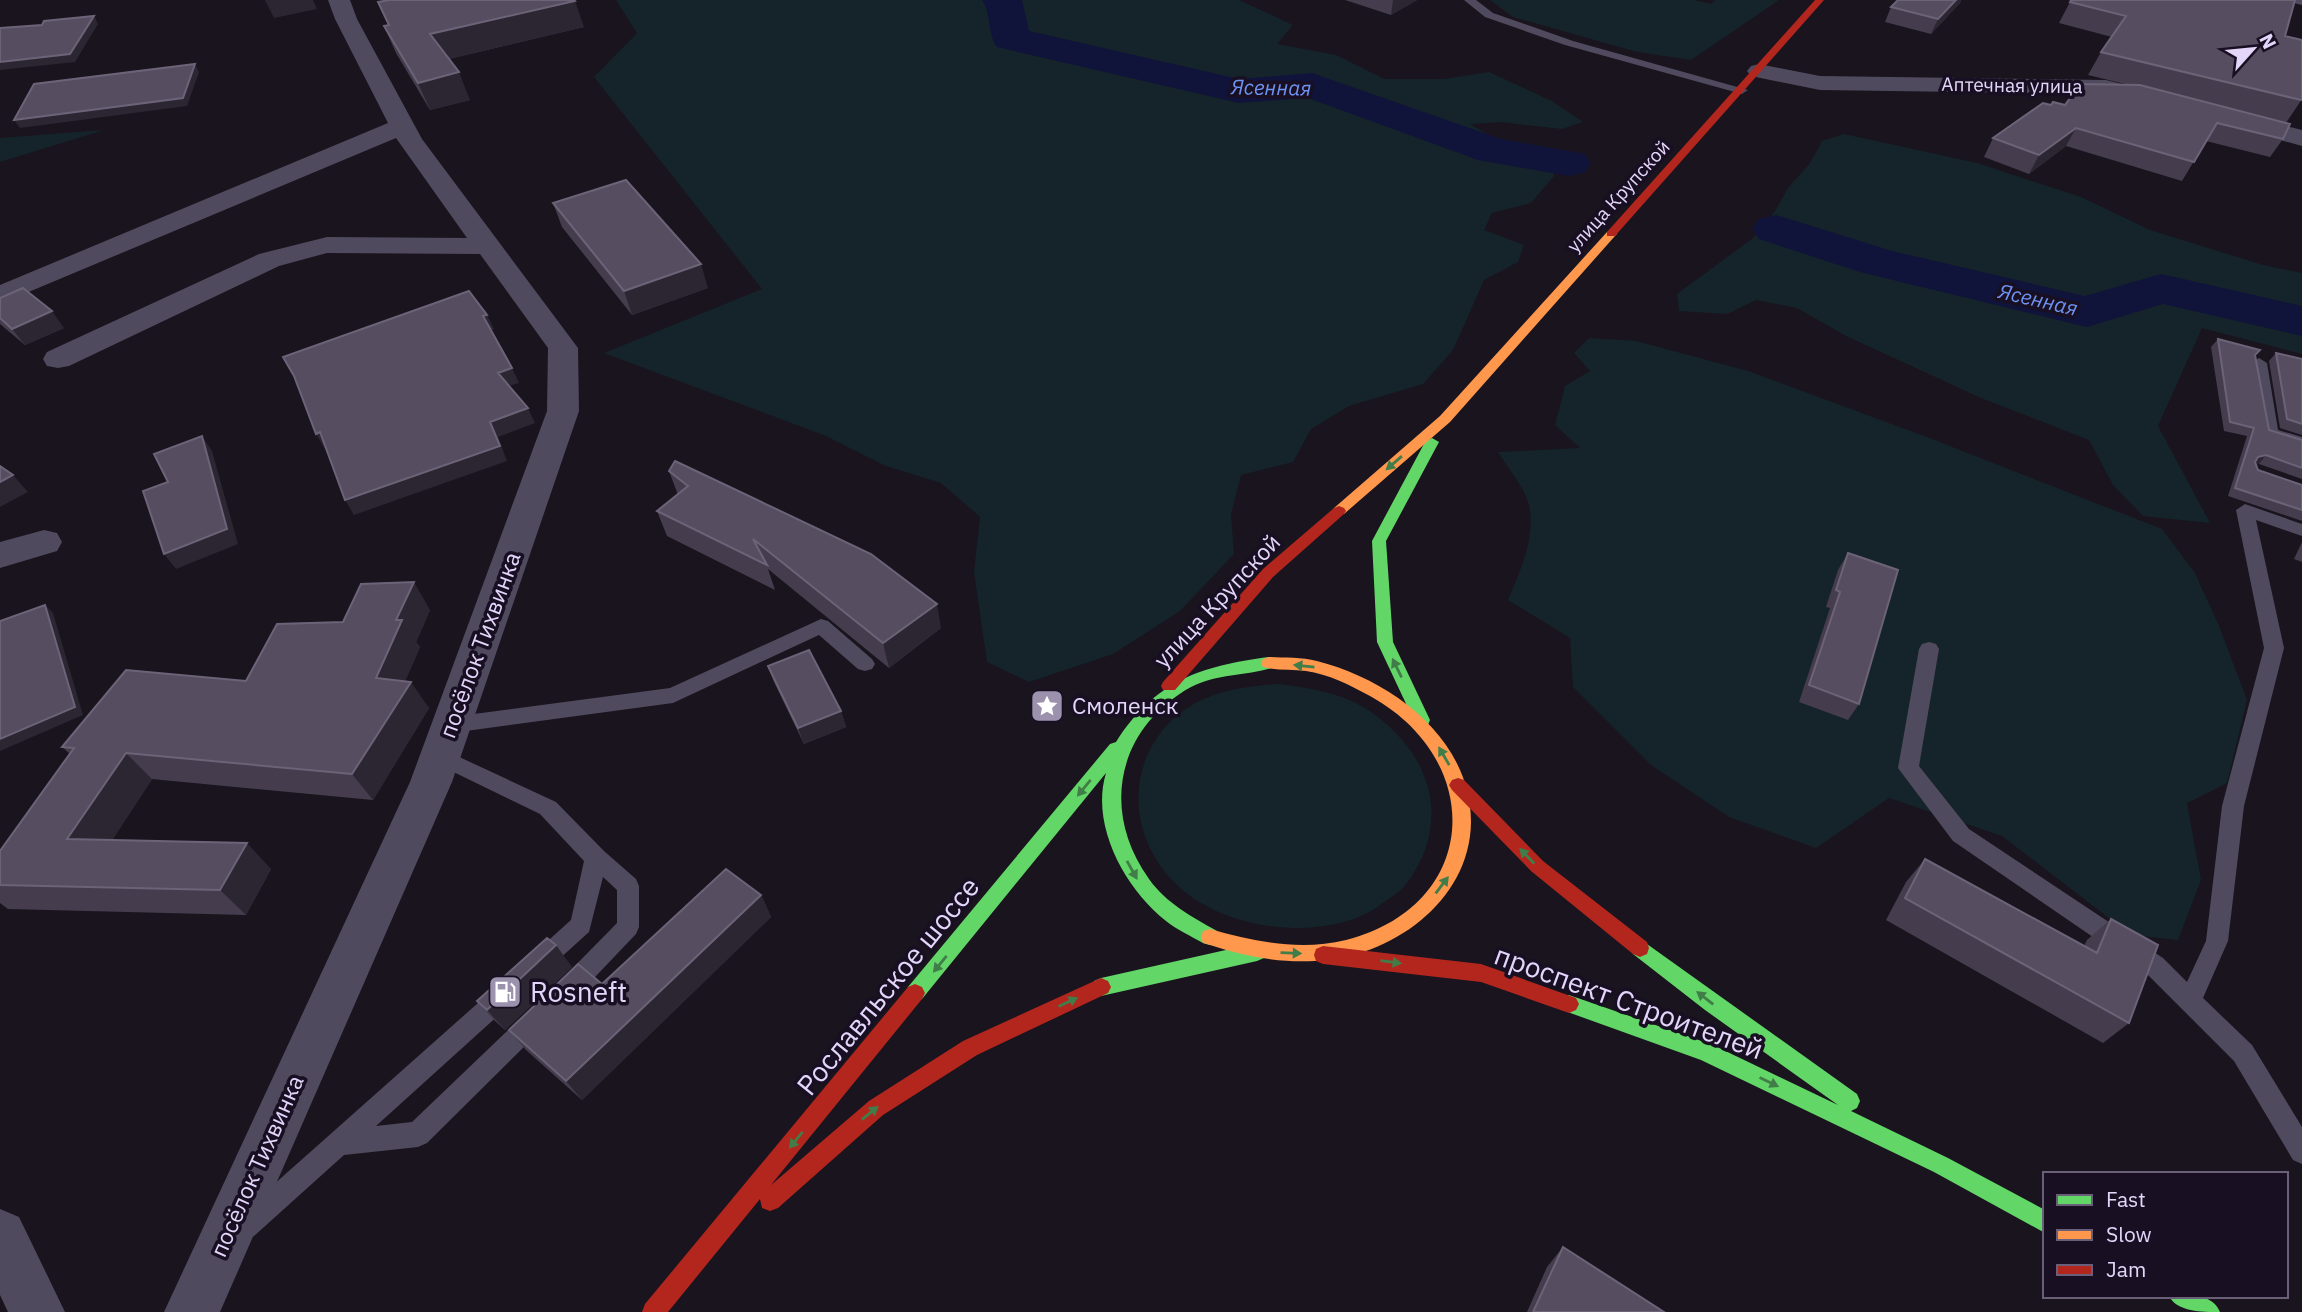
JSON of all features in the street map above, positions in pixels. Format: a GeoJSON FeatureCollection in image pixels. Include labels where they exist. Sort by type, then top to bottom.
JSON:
{"type":"FeatureCollection","features":[{"type":"Feature","properties":{"kind":"main road","name":"улица Крупской"},"geometry":{"type":"LineString","coordinates":[[1152,706],[1268,573],[1445,419],[1820,0]]}},
{"type":"Feature","properties":{"kind":"main road","name":"улица Крупской"},"geometry":{"type":"LineString","coordinates":[[1427,729],[1385,642],[1378,541],[1445,419]]}},
{"type":"Feature","properties":{"kind":"main road"},"geometry":{"type":"LineString","coordinates":[[1269,663],[1313,666],[1356,679],[1395,700],[1427,729],[1446,756],[1458,785],[1463,830],[1451,873],[1422,911],[1378,940],[1323,954],[1258,952],[1210,937],[1170,913],[1138,881],[1118,844],[1109,806],[1113,769],[1128,736],[1152,706],[1186,683],[1226,668],[1269,663]]}},
{"type":"Feature","properties":{"kind":"main road","name":"Рославльское шоссе"},"geometry":{"type":"LineString","coordinates":[[653,1312],[1128,736]]}},
{"type":"Feature","properties":{"kind":"main road","name":"проспект Строителей"},"geometry":{"type":"LineString","coordinates":[[1458,785],[1537,866],[1701,996],[1941,1165]]}},
{"type":"Feature","properties":{"kind":"main road","name":"Рославльское шоссе"},"geometry":{"type":"LineString","coordinates":[[689,1270],[876,1108],[971,1048],[1100,987],[1258,952]]}},
{"type":"Feature","properties":{"kind":"main road","name":"проспект Строителей"},"geometry":{"type":"LineString","coordinates":[[1323,954],[1481,973],[1706,1052],[1941,1165],[2043,1221]]}},
{"type":"Feature","properties":{"kind":"main road"},"geometry":{"type":"LineString","coordinates":[[2184,1298],[2209,1312]]}},
{"type":"Feature","properties":{"kind":"street","name":"посёлок Тихвинка"},"geometry":{"type":"LineString","coordinates":[[192,1312],[446,740],[563,411],[563,348],[410,141],[346,19],[339,0]]}},
{"type":"Feature","properties":{"kind":"street","name":"Аптечная улица"},"geometry":{"type":"LineString","coordinates":[[1759,71],[1820,83],[2106,87],[2158,100]]}},
{"type":"Feature","properties":{"kind":"street"},"geometry":{"type":"LineString","coordinates":[[2211,114],[2302,138]]}},
{"type":"Feature","properties":{"kind":"street"},"geometry":{"type":"LineString","coordinates":[[0,295],[402,126]]}},
{"type":"Feature","properties":{"kind":"street"},"geometry":{"type":"LineString","coordinates":[[58,359],[269,260],[327,245],[488,246]]}},
{"type":"Feature","properties":{"kind":"street"},"geometry":{"type":"LineString","coordinates":[[0,555],[44,542]]}},
{"type":"Feature","properties":{"kind":"street"},"geometry":{"type":"LineString","coordinates":[[3,1250],[37,1312]]}},
{"type":"Feature","properties":{"kind":"lane"},"geometry":{"type":"LineString","coordinates":[[1469,0],[1489,15],[1569,43],[1742,90]]}},
{"type":"Feature","properties":{"kind":"lane"},"geometry":{"type":"LineString","coordinates":[[2294,0],[2302,2]]}},
{"type":"Feature","properties":{"kind":"lane"},"geometry":{"type":"LineString","coordinates":[[2259,363],[2270,433],[2302,443]]}},
{"type":"Feature","properties":{"kind":"lane"},"geometry":{"type":"LineString","coordinates":[[2190,1001],[2217,941],[2233,806],[2274,649],[2245,510],[2302,530]]}},
{"type":"Feature","properties":{"kind":"lane"},"geometry":{"type":"LineString","coordinates":[[446,740],[673,695],[821,626],[865,664]]}},
{"type":"Feature","properties":{"kind":"lane"},"geometry":{"type":"LineString","coordinates":[[1929,649],[1908,768],[1961,835],[2155,966],[2243,1053],[2302,1152]]}},
{"type":"Feature","properties":{"kind":"lane"},"geometry":{"type":"LineString","coordinates":[[339,1143],[418,1134],[582,976],[628,927],[628,886],[596,858],[548,808],[446,740]]}},
{"type":"Feature","properties":{"kind":"lane"},"geometry":{"type":"LineString","coordinates":[[220,1250],[581,925],[596,858]]}},
{"type":"Feature","properties":{"kind":"shaded area"},"geometry":{"type":"Polygon","coordinates":[[[616,0],[1239,0],[1293,25],[1277,44],[1336,55],[1384,79],[1444,79],[1489,72],[1552,101],[1583,122],[1562,129],[1500,122],[1470,124],[1500,142],[1550,153],[1554,176],[1531,203],[1492,213],[1484,230],[1524,245],[1518,262],[1484,280],[1453,350],[1423,384],[1349,406],[1311,429],[1293,462],[1241,475],[1231,514],[1234,554],[1180,611],[1113,654],[1029,682],[987,662],[974,572],[980,517],[941,483],[886,466],[826,436],[604,353],[762,289],[594,77],[637,33],[616,0]]]}},
{"type":"Feature","properties":{"kind":"shaded area"},"geometry":{"type":"Polygon","coordinates":[[[1490,0],[1694,0],[1711,4],[1715,0],[1779,0],[1691,60],[1637,52],[1513,17],[1490,0]]]}},
{"type":"Feature","properties":{"kind":"shaded area"},"geometry":{"type":"Polygon","coordinates":[[[104,130],[0,162],[0,138],[104,130]]]}},
{"type":"Feature","properties":{"kind":"shaded area"},"geometry":{"type":"Polygon","coordinates":[[[1844,134],[1977,163],[2081,197],[2150,230],[2263,265],[2302,273],[2302,354],[2202,328],[2158,426],[2210,523],[2143,516],[2113,485],[2089,440],[1981,398],[1846,336],[1797,308],[1756,300],[1727,314],[1679,311],[1677,294],[1753,238],[1775,211],[1788,188],[1810,163],[1822,141],[1844,134]]]}},
{"type":"Feature","properties":{"kind":"shaded area"},"geometry":{"type":"Polygon","coordinates":[[[1589,338],[1636,341],[1748,371],[2162,529],[2195,573],[2219,626],[2247,700],[2227,783],[2187,803],[2201,880],[2178,940],[2131,935],[2002,836],[1889,798],[1816,848],[1729,817],[1651,765],[1573,687],[1570,638],[1508,600],[1526,551],[1531,524],[1527,499],[1498,452],[1580,448],[1555,425],[1565,386],[1590,371],[1574,353],[1589,338]]]}},
{"type":"Feature","properties":{"kind":"shaded area"},"geometry":{"type":"Polygon","coordinates":[[[1279,684],[1334,694],[1365,708],[1387,724],[1405,743],[1419,764],[1428,786],[1430,834],[1422,858],[1407,883],[1370,912],[1327,926],[1294,928],[1261,925],[1229,916],[1199,902],[1173,881],[1156,859],[1145,835],[1139,810],[1139,785],[1145,761],[1157,738],[1174,718],[1197,702],[1217,694],[1279,684]]]}},
{"type":"Feature","properties":{"kind":"building"},"geometry":{"type":"Polygon","coordinates":[[[1898,0],[1956,0],[1938,19],[1891,7],[1898,0]]]}},
{"type":"Feature","properties":{"kind":"building"},"geometry":{"type":"Polygon","coordinates":[[[2295,0],[2285,36],[2302,40],[2302,99],[2101,52],[2126,16],[2070,2],[2295,0]]]}},
{"type":"Feature","properties":{"kind":"building"},"geometry":{"type":"Polygon","coordinates":[[[575,1],[430,34],[459,72],[418,83],[384,26],[389,25],[378,2],[575,1]]]}},
{"type":"Feature","properties":{"kind":"building"},"geometry":{"type":"Polygon","coordinates":[[[94,16],[70,54],[0,62],[0,28],[42,25],[44,21],[94,16]]]}},
{"type":"Feature","properties":{"kind":"building"},"geometry":{"type":"Polygon","coordinates":[[[195,64],[183,98],[14,120],[34,84],[195,64]]]}},
{"type":"Feature","properties":{"kind":"building"},"geometry":{"type":"Polygon","coordinates":[[[2080,84],[2140,85],[2290,124],[2283,139],[2217,123],[2194,162],[2076,128],[2039,155],[1993,138],[2043,103],[2065,105],[2080,84]]]}},
{"type":"Feature","properties":{"kind":"building"},"geometry":{"type":"Polygon","coordinates":[[[626,180],[701,264],[624,291],[553,203],[626,180]]]}},
{"type":"Feature","properties":{"kind":"building"},"geometry":{"type":"Polygon","coordinates":[[[23,288],[52,311],[12,329],[0,318],[0,298],[23,288]]]}},
{"type":"Feature","properties":{"kind":"building"},"geometry":{"type":"Polygon","coordinates":[[[469,291],[487,315],[483,316],[512,368],[498,373],[528,408],[490,422],[500,446],[345,500],[320,432],[316,434],[294,376],[283,357],[469,291]]]}},
{"type":"Feature","properties":{"kind":"building"},"geometry":{"type":"Polygon","coordinates":[[[2218,339],[2260,350],[2255,355],[2269,430],[2302,440],[2302,468],[2266,455],[2258,457],[2255,462],[2258,470],[2302,485],[2302,510],[2235,488],[2254,428],[2230,422],[2218,339]]]}},
{"type":"Feature","properties":{"kind":"building"},"geometry":{"type":"Polygon","coordinates":[[[2276,353],[2302,359],[2302,424],[2287,419],[2276,353]]]}},
{"type":"Feature","properties":{"kind":"building"},"geometry":{"type":"Polygon","coordinates":[[[202,436],[227,529],[164,554],[143,491],[168,482],[154,454],[202,436]]]}},
{"type":"Feature","properties":{"kind":"building"},"geometry":{"type":"Polygon","coordinates":[[[675,461],[871,554],[937,604],[883,643],[753,539],[767,565],[657,511],[688,486],[669,471],[675,461]]]}},
{"type":"Feature","properties":{"kind":"building"},"geometry":{"type":"Polygon","coordinates":[[[0,466],[13,475],[0,482],[0,466]]]}},
{"type":"Feature","properties":{"kind":"building"},"geometry":{"type":"Polygon","coordinates":[[[1848,553],[1898,570],[1859,704],[1809,685],[1840,592],[1836,590],[1848,553]]]}},
{"type":"Feature","properties":{"kind":"building"},"geometry":{"type":"Polygon","coordinates":[[[414,582],[396,620],[402,620],[376,678],[411,682],[352,774],[126,753],[67,839],[247,843],[220,890],[0,885],[0,851],[74,748],[62,747],[126,670],[246,681],[277,624],[343,622],[361,584],[414,582]]]}},
{"type":"Feature","properties":{"kind":"building"},"geometry":{"type":"Polygon","coordinates":[[[45,605],[75,707],[0,739],[0,621],[45,605]]]}},
{"type":"Feature","properties":{"kind":"building"},"geometry":{"type":"Polygon","coordinates":[[[809,650],[841,711],[798,728],[768,666],[809,650]]]}},
{"type":"Feature","properties":{"kind":"building"},"geometry":{"type":"Polygon","coordinates":[[[1925,859],[2097,953],[2111,919],[2158,945],[2129,1023],[1905,898],[1925,859]]]}},
{"type":"Feature","properties":{"kind":"building"},"geometry":{"type":"Polygon","coordinates":[[[726,869],[761,895],[566,1081],[509,1030],[578,964],[602,984],[726,869]]]}},
{"type":"Feature","properties":{"kind":"building"},"geometry":{"type":"Polygon","coordinates":[[[547,938],[556,945],[487,1010],[477,1001],[547,938]]]}},
{"type":"Feature","properties":{"kind":"building"},"geometry":{"type":"Polygon","coordinates":[[[1563,1247],[1664,1312],[1533,1312],[1563,1247]]]}},
{"type":"Feature","properties":{"kind":"waterway","name":"Ясенная"},"geometry":{"type":"LineString","coordinates":[[1000,0],[1005,2],[1011,39],[1239,91],[1312,85],[1493,151],[1569,163]]}},
{"type":"Feature","properties":{"kind":"waterway","name":"Ясенная"},"geometry":{"type":"LineString","coordinates":[[1776,229],[1877,262],[2087,312],[2161,289],[2302,321]]}},
{"type":"Feature","properties":{"kind":"traffic: fast"},"geometry":{"type":"LineString","coordinates":[[1422,720],[1385,642],[1379,541],[1432,442]]}},
{"type":"Feature","properties":{"kind":"traffic: fast"},"geometry":{"type":"LineString","coordinates":[[1210,937],[1173,915],[1144,887],[1123,854],[1113,818],[1112,781],[1123,745],[1146,713],[1182,685],[1213,672],[1269,663]]}},
{"type":"Feature","properties":{"kind":"traffic: fast"},"geometry":{"type":"LineString","coordinates":[[915,993],[1116,749]]}},
{"type":"Feature","properties":{"kind":"traffic: fast"},"geometry":{"type":"LineString","coordinates":[[1640,948],[1712,1004],[1850,1101]]}},
{"type":"Feature","properties":{"kind":"traffic: fast"},"geometry":{"type":"LineString","coordinates":[[1101,987],[1257,952]]}},
{"type":"Feature","properties":{"kind":"traffic: fast"},"geometry":{"type":"LineString","coordinates":[[1569,1004],[1706,1052],[1941,1165],[2043,1221]]}},
{"type":"Feature","properties":{"kind":"traffic: fast"},"geometry":{"type":"LineString","coordinates":[[2184,1298],[2209,1312]]}},
{"type":"Feature","properties":{"kind":"traffic: slow"},"geometry":{"type":"LineString","coordinates":[[1339,511],[1445,419],[1611,234]]}},
{"type":"Feature","properties":{"kind":"traffic: slow"},"geometry":{"type":"LineString","coordinates":[[1210,937],[1236,945],[1290,953],[1344,949],[1369,941],[1393,929],[1422,908],[1445,881],[1456,858],[1462,823],[1459,791],[1447,761],[1429,735],[1405,712],[1378,693],[1348,678],[1317,667],[1269,663]]}},
{"type":"Feature","properties":{"kind":"traffic: jam"},"geometry":{"type":"LineString","coordinates":[[1611,234],[1820,0]]}},
{"type":"Feature","properties":{"kind":"traffic: jam"},"geometry":{"type":"LineString","coordinates":[[1169,686],[1268,573],[1339,511]]}},
{"type":"Feature","properties":{"kind":"traffic: jam"},"geometry":{"type":"LineString","coordinates":[[1458,785],[1537,866],[1640,948]]}},
{"type":"Feature","properties":{"kind":"traffic: jam"},"geometry":{"type":"LineString","coordinates":[[1323,955],[1481,973],[1569,1004]]}},
{"type":"Feature","properties":{"kind":"traffic: jam"},"geometry":{"type":"LineString","coordinates":[[770,1200],[876,1108],[970,1048],[1101,987]]}},
{"type":"Feature","properties":{"kind":"traffic: jam"},"geometry":{"type":"LineString","coordinates":[[653,1312],[915,993]]}},
{"type":"Feature","properties":{"kind":"place","name":"Смоленск"},"geometry":{"type":"Point","coordinates":[1047,706]}},
{"type":"Feature","properties":{"kind":"place","name":"Rosneft"},"geometry":{"type":"Point","coordinates":[505,992]}}]}
